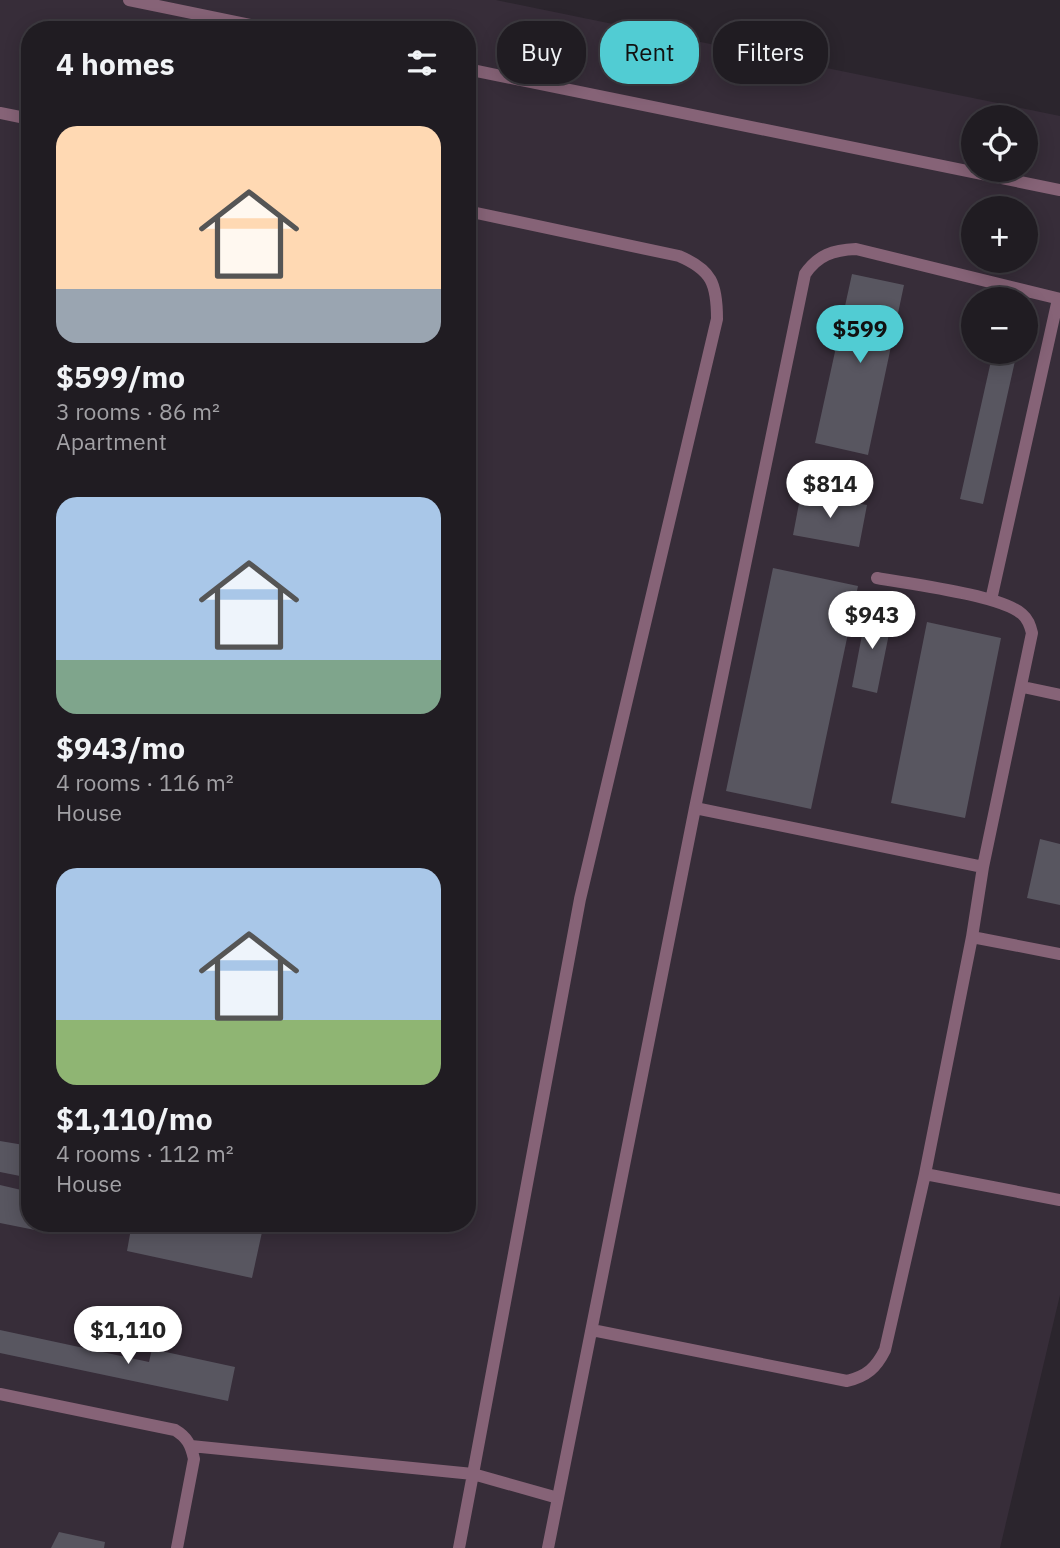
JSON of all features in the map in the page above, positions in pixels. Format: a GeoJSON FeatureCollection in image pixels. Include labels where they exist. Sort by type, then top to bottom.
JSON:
{"type":"FeatureCollection","features":[{"type":"Feature","properties":{"kind":"lane"},"geometry":{"type":"LineString","coordinates":[[129,0],[231,21]]}},
{"type":"Feature","properties":{"kind":"lane"},"geometry":{"type":"LineString","coordinates":[[476,71],[1060,190]]}},
{"type":"Feature","properties":{"kind":"lane"},"geometry":{"type":"LineString","coordinates":[[0,113],[21,117]]}},
{"type":"Feature","properties":{"kind":"lane"},"geometry":{"type":"LineString","coordinates":[[459,1548],[580,899],[717,318],[714,285],[706,272],[679,256],[476,213]]}},
{"type":"Feature","properties":{"kind":"lane"},"geometry":{"type":"LineString","coordinates":[[548,1548],[695,808],[805,274],[814,261],[838,250],[856,249],[1059,299],[991,600]]}},
{"type":"Feature","properties":{"kind":"lane"},"geometry":{"type":"LineString","coordinates":[[592,1330],[848,1381],[863,1377],[877,1366],[885,1350],[925,1174],[972,937],[983,867],[1023,687],[1032,633],[1028,620],[1020,612],[991,600],[877,578]]}},
{"type":"Feature","properties":{"kind":"lane"},"geometry":{"type":"LineString","coordinates":[[1023,687],[1060,695]]}},
{"type":"Feature","properties":{"kind":"lane"},"geometry":{"type":"LineString","coordinates":[[695,808],[983,867]]}},
{"type":"Feature","properties":{"kind":"lane"},"geometry":{"type":"LineString","coordinates":[[972,937],[1060,954]]}},
{"type":"Feature","properties":{"kind":"lane"},"geometry":{"type":"LineString","coordinates":[[925,1174],[1060,1200]]}},
{"type":"Feature","properties":{"kind":"lane"},"geometry":{"type":"LineString","coordinates":[[0,1394],[175,1430],[185,1436],[194,1459],[177,1548]]}},
{"type":"Feature","properties":{"kind":"lane"},"geometry":{"type":"LineString","coordinates":[[191,1446],[473,1474],[558,1498]]}},
{"type":"Feature","properties":{"kind":"shaded area"},"geometry":{"type":"Polygon","coordinates":[[[0,0],[496,0],[600,21],[600,84],[699,84],[699,42],[713,45],[713,84],[828,84],[828,68],[1007,105],[961,105],[961,182],[1038,182],[1038,111],[1060,116],[1060,1295],[1000,1548],[0,1548],[0,0]]]}},
{"type":"Feature","properties":{"kind":"building"},"geometry":{"type":"Polygon","coordinates":[[[852,274],[904,285],[868,455],[815,443],[852,274]]]}},
{"type":"Feature","properties":{"kind":"building"},"geometry":{"type":"Polygon","coordinates":[[[990,364],[1014,364],[983,504],[960,499],[990,364]]]}},
{"type":"Feature","properties":{"kind":"building"},"geometry":{"type":"Polygon","coordinates":[[[801,493],[867,505],[859,547],[793,535],[801,493]]]}},
{"type":"Feature","properties":{"kind":"building"},"geometry":{"type":"Polygon","coordinates":[[[773,568],[858,586],[811,809],[726,791],[773,568]]]}},
{"type":"Feature","properties":{"kind":"building"},"geometry":{"type":"Polygon","coordinates":[[[867,609],[893,614],[877,693],[852,687],[867,609]]]}},
{"type":"Feature","properties":{"kind":"building"},"geometry":{"type":"Polygon","coordinates":[[[927,622],[1001,638],[965,818],[891,803],[927,622]]]}},
{"type":"Feature","properties":{"kind":"building"},"geometry":{"type":"Polygon","coordinates":[[[1040,839],[1060,844],[1060,905],[1027,898],[1040,839]]]}},
{"type":"Feature","properties":{"kind":"building"},"geometry":{"type":"Polygon","coordinates":[[[0,1141],[21,1144],[21,1176],[0,1172],[0,1141]]]}},
{"type":"Feature","properties":{"kind":"building"},"geometry":{"type":"Polygon","coordinates":[[[0,1185],[21,1190],[21,1227],[0,1223],[0,1185]]]}},
{"type":"Feature","properties":{"kind":"building"},"geometry":{"type":"Polygon","coordinates":[[[130,1232],[262,1232],[252,1278],[127,1251],[130,1232]]]}},
{"type":"Feature","properties":{"kind":"building"},"geometry":{"type":"Polygon","coordinates":[[[0,1330],[149,1362],[152,1349],[235,1367],[228,1401],[0,1353],[0,1330]]]}},
{"type":"Feature","properties":{"kind":"building"},"geometry":{"type":"Polygon","coordinates":[[[59,1532],[105,1542],[104,1548],[51,1548],[59,1532]]]}}]}
